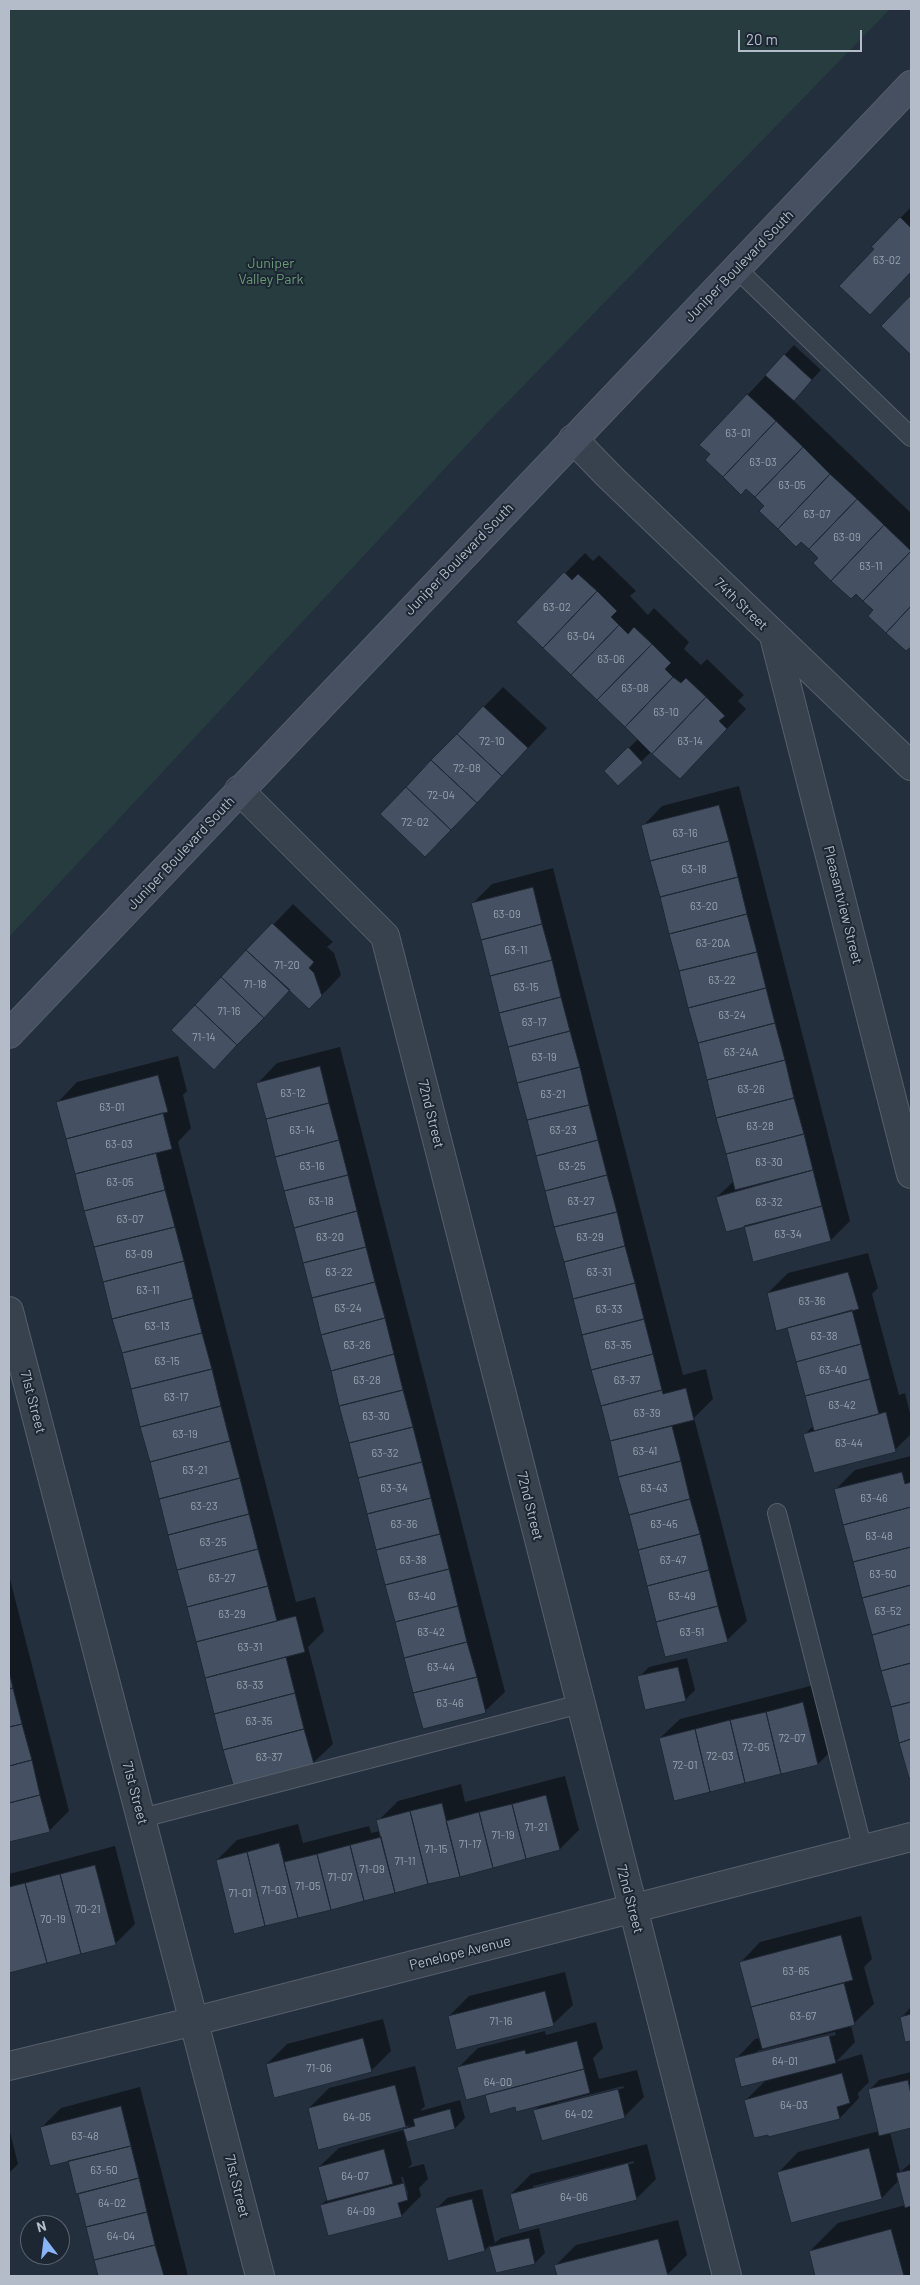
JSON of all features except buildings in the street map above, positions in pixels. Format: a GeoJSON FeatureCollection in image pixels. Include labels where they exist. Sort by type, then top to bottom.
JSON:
{"type":"FeatureCollection","features":[{"type":"Feature","properties":{"kind":"street","name":"Juniper Boulevard South"},"geometry":{"type":"LineString","coordinates":[[9,1034],[239,790],[911,86]]}},
{"type":"Feature","properties":{"kind":"street","name":"74th Street"},"geometry":{"type":"LineString","coordinates":[[573,439],[774,636],[911,766]]}},
{"type":"Feature","properties":{"kind":"street","name":"Pleasantview Street"},"geometry":{"type":"LineString","coordinates":[[774,636],[911,1174]]}},
{"type":"Feature","properties":{"kind":"street","name":"72nd Street"},"geometry":{"type":"LineString","coordinates":[[239,790],[386,936],[727,2276]]}},
{"type":"Feature","properties":{"kind":"street","name":"71st Street"},"geometry":{"type":"LineString","coordinates":[[9,1311],[260,2276]]}},
{"type":"Feature","properties":{"kind":"street","name":"Penelope Avenue"},"geometry":{"type":"LineString","coordinates":[[9,2066],[195,2022],[911,1837]]}},
{"type":"Feature","properties":{"kind":"lane"},"geometry":{"type":"LineString","coordinates":[[737,269],[911,437]]}},
{"type":"Feature","properties":{"kind":"lane"},"geometry":{"type":"LineString","coordinates":[[777,1513],[863,1850]]}},
{"type":"Feature","properties":{"kind":"lane"},"geometry":{"type":"LineString","coordinates":[[142,1818],[580,1704]]}},
{"type":"Feature","properties":{"kind":"green space","name":"Juniper Valley Park"},"geometry":{"type":"Polygon","coordinates":[[[9,9],[890,9],[490,420],[9,937],[9,9]]]}}]}
